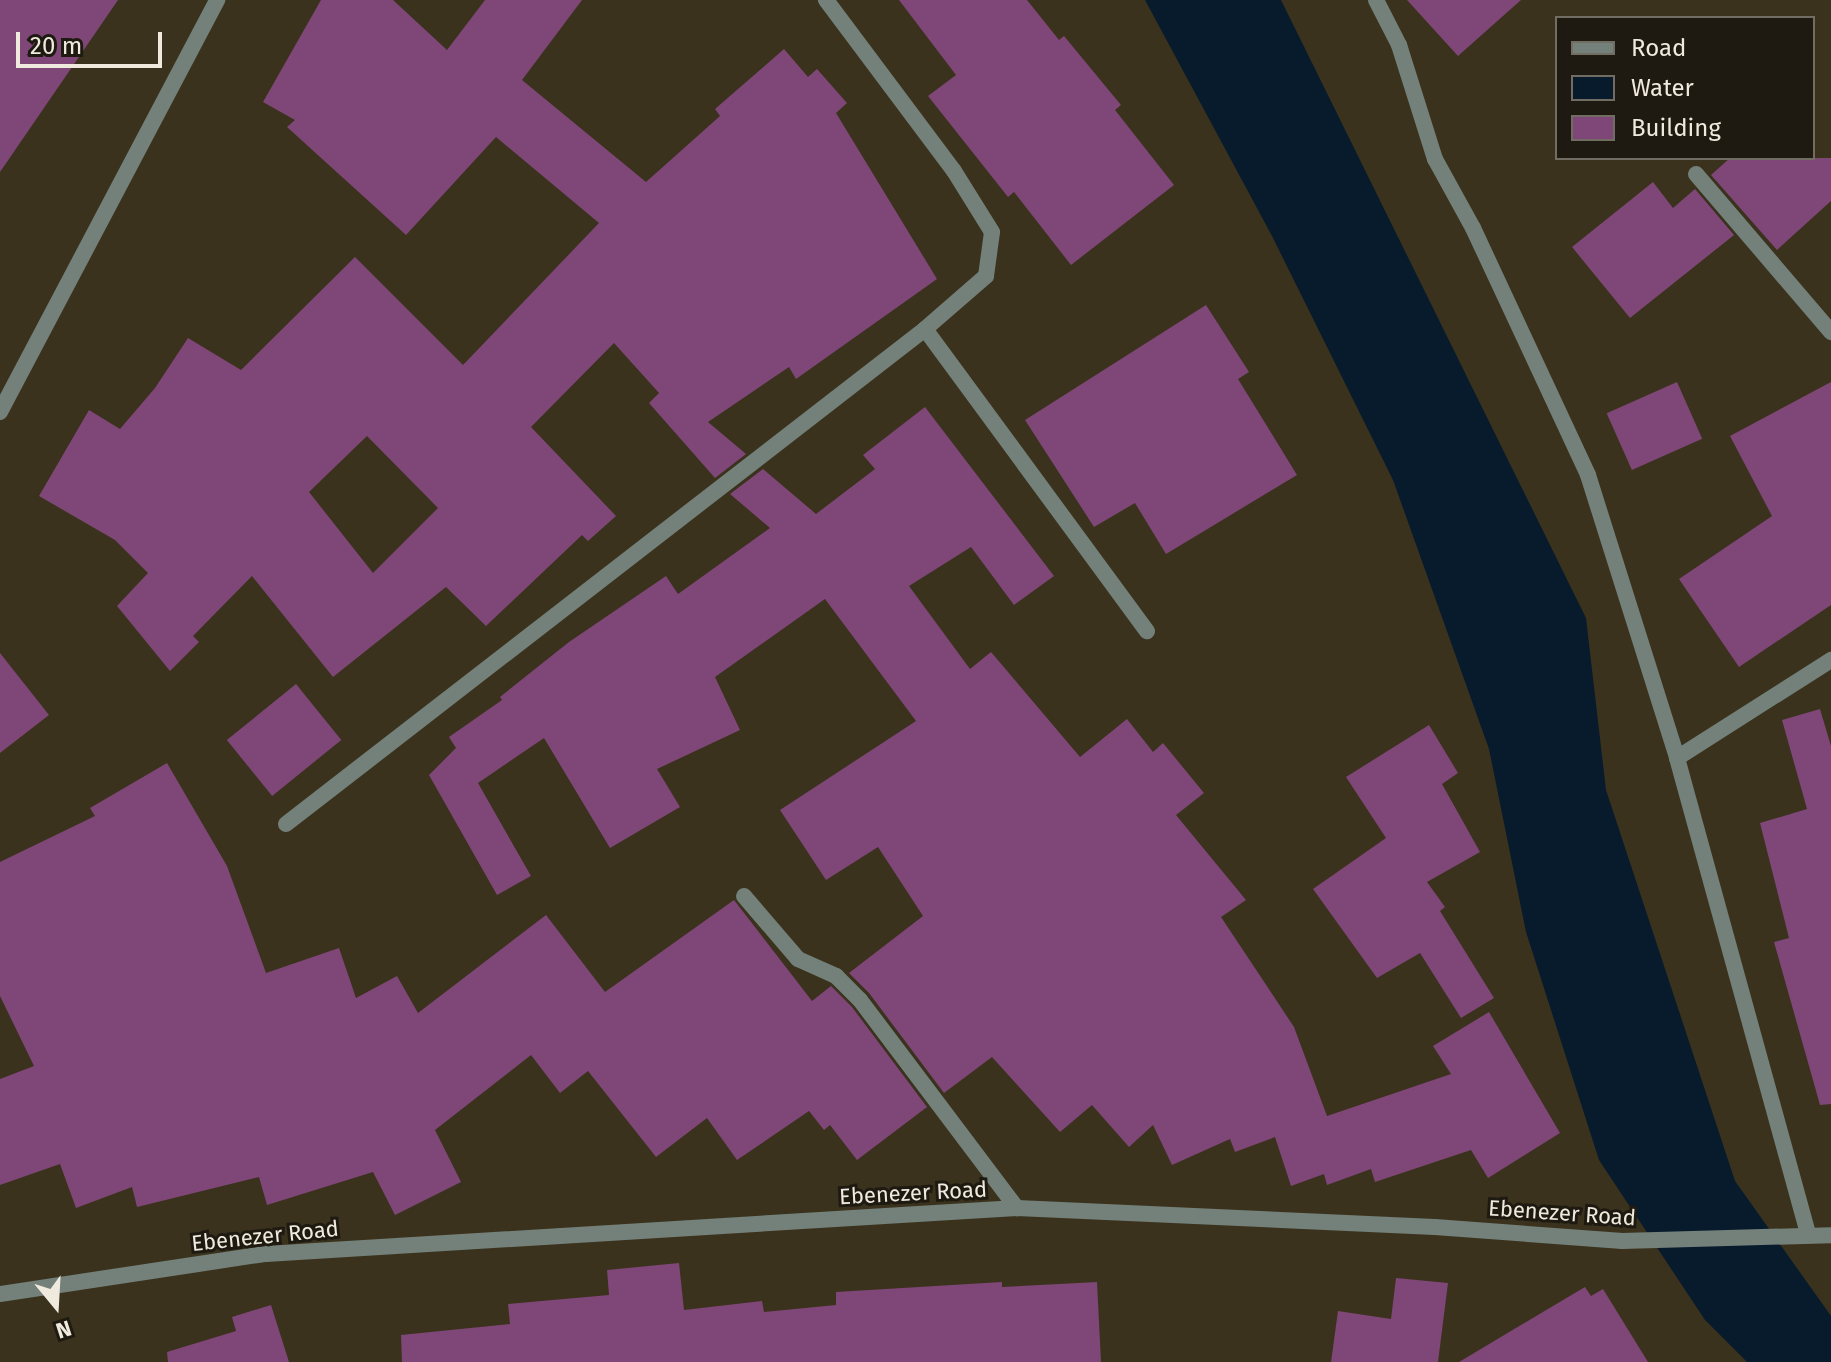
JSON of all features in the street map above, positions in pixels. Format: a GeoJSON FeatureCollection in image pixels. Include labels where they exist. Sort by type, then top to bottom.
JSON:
{"type":"FeatureCollection","features":[{"type":"Feature","properties":{"kind":"street"},"geometry":{"type":"LineString","coordinates":[[0,412],[217,0]]}},
{"type":"Feature","properties":{"kind":"street"},"geometry":{"type":"LineString","coordinates":[[286,824],[925,329],[986,276],[992,232],[954,171],[826,0]]}},
{"type":"Feature","properties":{"kind":"street"},"geometry":{"type":"LineString","coordinates":[[1376,0],[1399,45],[1435,159],[1473,228],[1588,475],[1677,758],[1808,1235]]}},
{"type":"Feature","properties":{"kind":"street"},"geometry":{"type":"LineString","coordinates":[[1696,174],[1831,332]]}},
{"type":"Feature","properties":{"kind":"street"},"geometry":{"type":"LineString","coordinates":[[925,329],[1147,631]]}},
{"type":"Feature","properties":{"kind":"street"},"geometry":{"type":"LineString","coordinates":[[1677,758],[1831,660]]}},
{"type":"Feature","properties":{"kind":"street"},"geometry":{"type":"LineString","coordinates":[[744,896],[798,959],[836,976],[860,1000],[1017,1208]]}},
{"type":"Feature","properties":{"kind":"street","name":"Ebenezer Road"},"geometry":{"type":"LineString","coordinates":[[0,1294],[266,1254],[1017,1208],[1435,1227],[1622,1241],[1831,1235]]}},
{"type":"Feature","properties":{"kind":"water"},"geometry":{"type":"Polygon","coordinates":[[[1145,0],[1281,0],[1586,618],[1606,790],[1735,1181],[1831,1316],[1831,1362],[1747,1362],[1705,1320],[1599,1160],[1526,932],[1489,749],[1393,480],[1272,236],[1145,0]]]}},
{"type":"Feature","properties":{"kind":"building"},"geometry":{"type":"Polygon","coordinates":[[[0,0],[118,0],[0,172],[0,0]]]}},
{"type":"Feature","properties":{"kind":"building"},"geometry":{"type":"Polygon","coordinates":[[[321,0],[393,0],[447,50],[485,0],[582,0],[522,80],[646,182],[720,116],[715,109],[784,49],[808,77],[817,69],[847,103],[836,113],[937,279],[796,379],[789,367],[708,422],[746,454],[715,478],[649,403],[659,393],[614,343],[531,427],[616,516],[588,541],[582,535],[486,626],[446,587],[333,677],[252,576],[193,636],[199,642],[170,671],[117,606],[148,573],[115,540],[39,496],[89,410],[120,429],[155,388],[188,338],[241,370],[355,257],[463,365],[599,223],[496,137],[406,235],[287,127],[295,120],[263,102],[321,0]],[[367,436],[309,492],[373,573],[438,508],[367,436]]]}},
{"type":"Feature","properties":{"kind":"building"},"geometry":{"type":"Polygon","coordinates":[[[899,0],[1027,0],[1059,40],[1064,36],[1121,105],[1115,110],[1174,185],[1071,265],[1014,192],[1008,197],[928,96],[956,75],[899,0]]]}},
{"type":"Feature","properties":{"kind":"building"},"geometry":{"type":"Polygon","coordinates":[[[1407,0],[1521,0],[1458,56],[1407,0]]]}},
{"type":"Feature","properties":{"kind":"building"},"geometry":{"type":"Polygon","coordinates":[[[1831,158],[1831,201],[1777,250],[1711,175],[1728,160],[1831,158]]]}},
{"type":"Feature","properties":{"kind":"building"},"geometry":{"type":"Polygon","coordinates":[[[1653,182],[1673,208],[1695,189],[1734,235],[1630,318],[1572,247],[1653,182]]]}},
{"type":"Feature","properties":{"kind":"building"},"geometry":{"type":"Polygon","coordinates":[[[1206,305],[1249,372],[1238,379],[1297,475],[1166,554],[1135,503],[1094,527],[1025,420],[1206,305]]]}},
{"type":"Feature","properties":{"kind":"building"},"geometry":{"type":"Polygon","coordinates":[[[1677,382],[1702,439],[1632,470],[1607,413],[1677,382]]]}},
{"type":"Feature","properties":{"kind":"building"},"geometry":{"type":"Polygon","coordinates":[[[1831,382],[1831,605],[1739,667],[1679,579],[1772,516],[1730,436],[1831,382]]]}},
{"type":"Feature","properties":{"kind":"building"},"geometry":{"type":"Polygon","coordinates":[[[925,407],[1054,576],[1014,605],[971,547],[909,586],[970,669],[991,652],[1080,757],[1127,719],[1153,752],[1163,743],[1204,793],[1176,815],[1246,900],[1221,917],[1294,1027],[1327,1116],[1451,1074],[1433,1046],[1489,1012],[1560,1133],[1488,1178],[1471,1150],[1375,1182],[1371,1169],[1327,1185],[1324,1174],[1291,1186],[1275,1137],[1235,1152],[1230,1139],[1172,1165],[1153,1125],[1129,1147],[1092,1105],[1060,1132],[992,1057],[944,1093],[869,993],[849,973],[923,916],[878,847],[826,880],[780,810],[916,721],[825,599],[715,677],[740,730],[657,769],[680,807],[610,848],[544,738],[478,783],[531,876],[497,895],[429,775],[456,748],[449,737],[502,700],[500,697],[569,642],[666,576],[678,594],[770,528],[730,494],[763,469],[816,514],[875,469],[863,455],[925,407]]]}},
{"type":"Feature","properties":{"kind":"building"},"geometry":{"type":"Polygon","coordinates":[[[0,653],[49,715],[0,753],[0,653]]]}},
{"type":"Feature","properties":{"kind":"building"},"geometry":{"type":"Polygon","coordinates":[[[296,684],[341,740],[272,796],[227,740],[296,684]]]}},
{"type":"Feature","properties":{"kind":"building"},"geometry":{"type":"Polygon","coordinates":[[[1820,709],[1831,746],[1831,1104],[1820,1105],[1774,942],[1789,938],[1760,823],[1807,809],[1782,720],[1820,709]]]}},
{"type":"Feature","properties":{"kind":"building"},"geometry":{"type":"Polygon","coordinates":[[[1429,725],[1458,773],[1442,784],[1480,852],[1427,882],[1445,907],[1440,911],[1494,998],[1461,1018],[1420,953],[1377,978],[1313,889],[1386,838],[1346,777],[1429,725]]]}},
{"type":"Feature","properties":{"kind":"building"},"geometry":{"type":"Polygon","coordinates":[[[167,763],[227,866],[266,973],[339,948],[356,998],[397,976],[418,1013],[546,915],[605,992],[734,900],[812,1001],[831,986],[852,1007],[927,1107],[857,1160],[830,1125],[824,1130],[809,1111],[737,1160],[707,1118],[656,1157],[588,1071],[560,1093],[531,1055],[435,1130],[461,1182],[395,1215],[373,1172],[267,1205],[259,1177],[137,1207],[132,1187],[76,1208],[60,1164],[0,1185],[0,1079],[34,1066],[0,996],[0,862],[95,816],[90,808],[167,763]]]}},
{"type":"Feature","properties":{"kind":"building"},"geometry":{"type":"Polygon","coordinates":[[[679,1263],[684,1310],[762,1301],[764,1312],[836,1305],[836,1292],[1002,1282],[1002,1287],[1097,1282],[1101,1362],[402,1362],[401,1335],[510,1324],[508,1304],[609,1295],[607,1270],[679,1263]]]}},
{"type":"Feature","properties":{"kind":"building"},"geometry":{"type":"Polygon","coordinates":[[[1396,1278],[1448,1283],[1438,1362],[1331,1362],[1338,1311],[1391,1319],[1396,1278]]]}},
{"type":"Feature","properties":{"kind":"building"},"geometry":{"type":"Polygon","coordinates":[[[1585,1287],[1591,1296],[1603,1289],[1648,1362],[1459,1362],[1585,1287]]]}},
{"type":"Feature","properties":{"kind":"building"},"geometry":{"type":"Polygon","coordinates":[[[271,1305],[289,1362],[168,1362],[167,1352],[236,1331],[232,1317],[271,1305]]]}}]}
